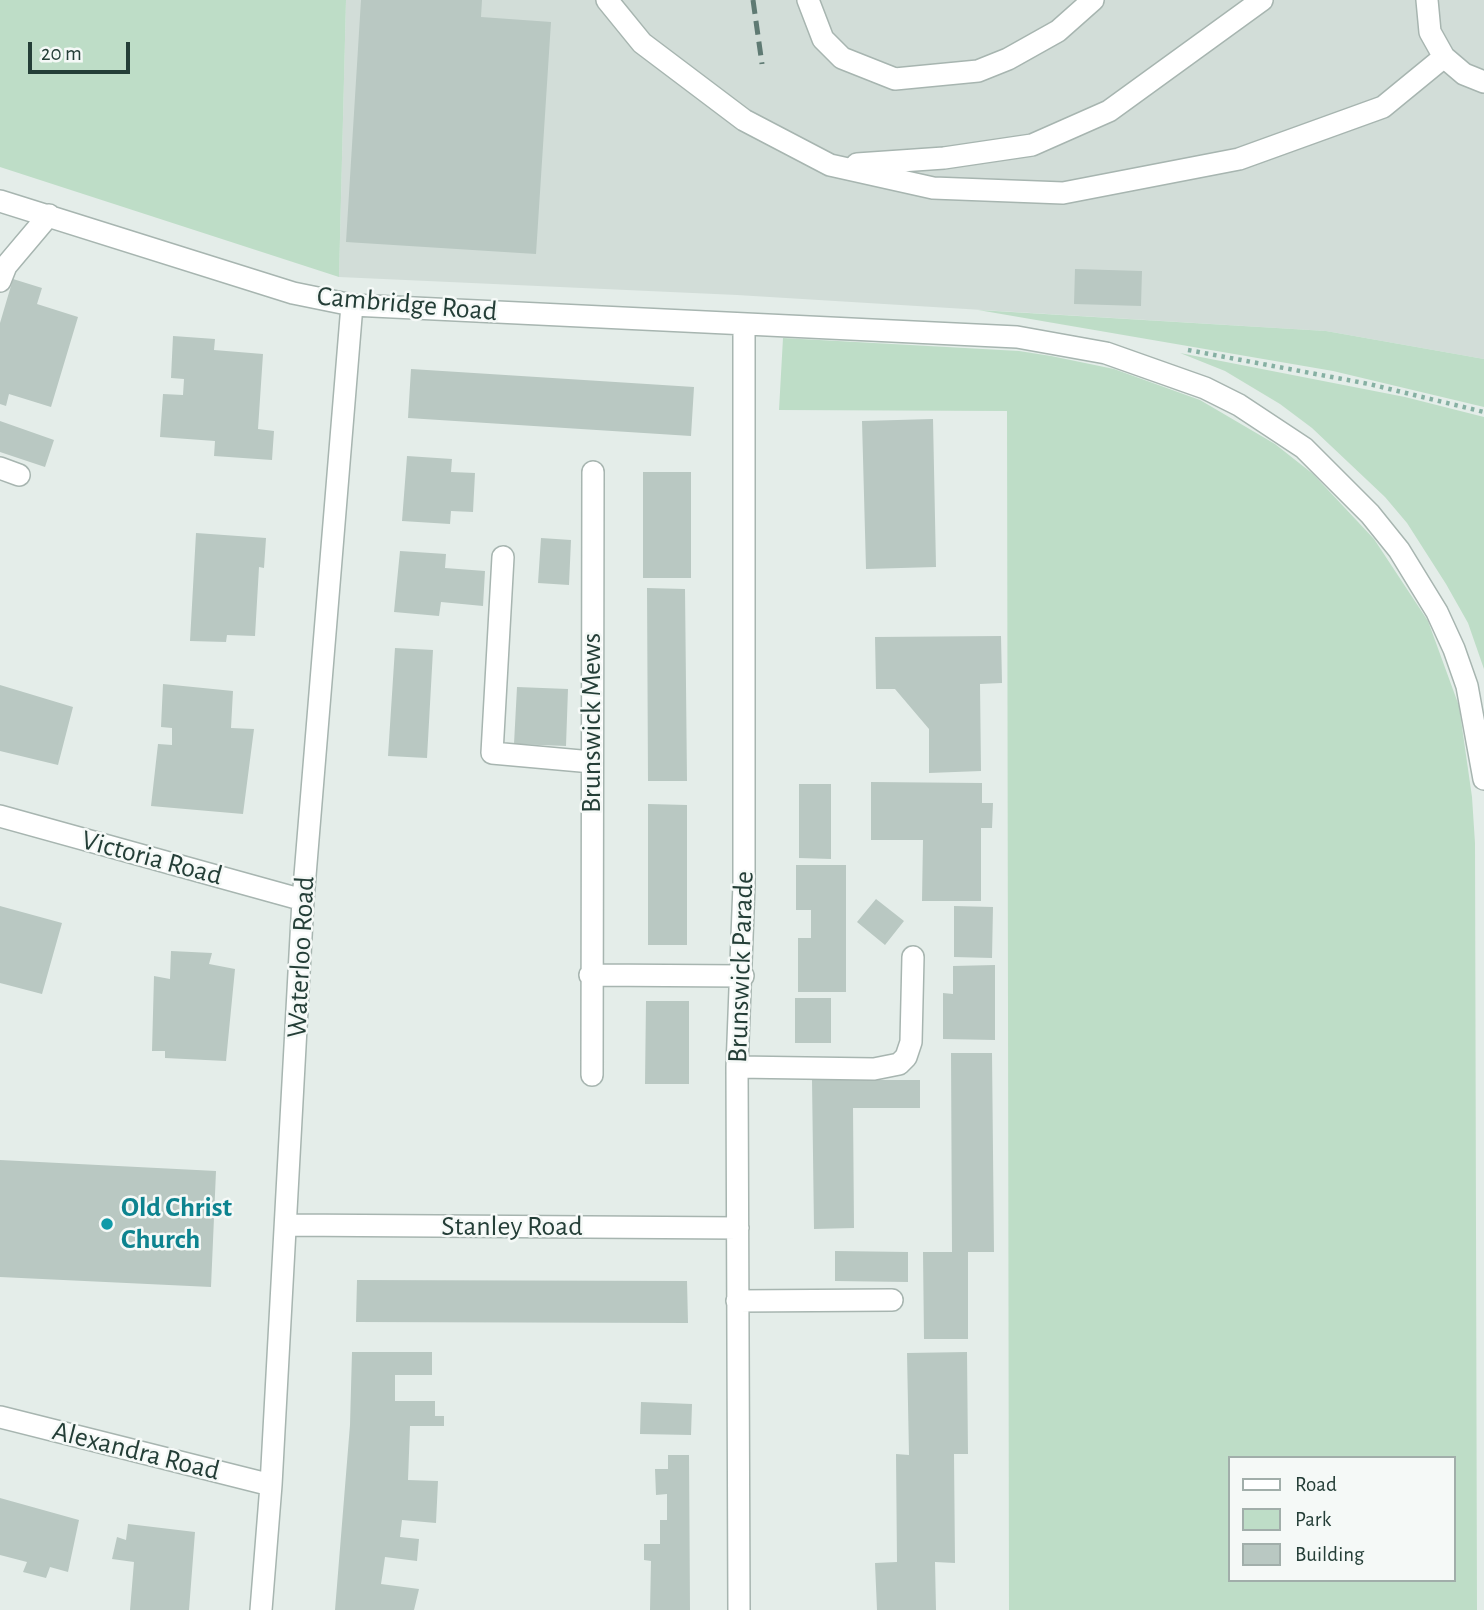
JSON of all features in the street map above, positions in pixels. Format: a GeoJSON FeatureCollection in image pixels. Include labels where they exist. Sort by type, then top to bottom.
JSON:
{"type":"FeatureCollection","features":[{"type":"Feature","properties":{"kind":"street"},"geometry":{"type":"LineString","coordinates":[[607,0],[642,43],[744,120],[830,165],[933,188],[1063,193],[1239,159],[1383,107],[1444,57]]}},
{"type":"Feature","properties":{"kind":"street"},"geometry":{"type":"LineString","coordinates":[[807,0],[823,38],[842,58],[868,71],[895,79],[978,71],[1008,59],[1058,31],[1093,0]]}},
{"type":"Feature","properties":{"kind":"street"},"geometry":{"type":"LineString","coordinates":[[830,165],[944,158],[1032,145],[1109,111],[1262,0]]}},
{"type":"Feature","properties":{"kind":"street"},"geometry":{"type":"LineString","coordinates":[[1427,0],[1430,32],[1444,57],[1464,74],[1484,82]]}},
{"type":"Feature","properties":{"kind":"street","name":"Cambridge Road"},"geometry":{"type":"LineString","coordinates":[[2,206],[49,215],[293,293],[352,305],[1017,337],[1106,353],[1205,388],[1270,424],[1324,466],[1370,514],[1419,581],[1454,649],[1467,686],[1484,779]]}},
{"type":"Feature","properties":{"kind":"street"},"geometry":{"type":"LineString","coordinates":[[0,281],[6,266],[49,215]]}},
{"type":"Feature","properties":{"kind":"street","name":"Waterloo Road"},"geometry":{"type":"LineString","coordinates":[[261,1610],[271,1485],[303,900],[352,305]]}},
{"type":"Feature","properties":{"kind":"street","name":"Brunswick Parade"},"geometry":{"type":"LineString","coordinates":[[739,1610],[737,1067],[743,976],[744,324]]}},
{"type":"Feature","properties":{"kind":"street","name":"Brunswick Mews"},"geometry":{"type":"LineString","coordinates":[[592,1075],[590,975],[593,472]]}},
{"type":"Feature","properties":{"kind":"street"},"geometry":{"type":"LineString","coordinates":[[503,557],[492,753],[592,762]]}},
{"type":"Feature","properties":{"kind":"street","name":"Victoria Road"},"geometry":{"type":"LineString","coordinates":[[0,816],[303,900]]}},
{"type":"Feature","properties":{"kind":"street"},"geometry":{"type":"LineString","coordinates":[[737,1067],[874,1069],[899,1064],[906,1057],[911,1042],[914,957]]}},
{"type":"Feature","properties":{"kind":"street"},"geometry":{"type":"LineString","coordinates":[[590,975],[743,976]]}},
{"type":"Feature","properties":{"kind":"street","name":"Stanley Road"},"geometry":{"type":"LineString","coordinates":[[286,1225],[738,1228]]}},
{"type":"Feature","properties":{"kind":"street"},"geometry":{"type":"LineString","coordinates":[[737,1301],[892,1300]]}},
{"type":"Feature","properties":{"kind":"street","name":"Alexandra Road"},"geometry":{"type":"LineString","coordinates":[[0,1417],[271,1485]]}},
{"type":"Feature","properties":{"kind":"path"},"geometry":{"type":"LineString","coordinates":[[1142,364],[1160,347],[1179,348],[1369,384],[1484,412]]}},
{"type":"Feature","properties":{"kind":"shaded area"},"geometry":{"type":"Polygon","coordinates":[[[346,0],[1484,0],[1484,359],[1326,331],[737,295],[339,277],[346,0]]]}},
{"type":"Feature","properties":{"kind":"green space"},"geometry":{"type":"Polygon","coordinates":[[[0,0],[346,0],[339,277],[0,167],[0,0]]]}},
{"type":"Feature","properties":{"kind":"green space"},"geometry":{"type":"Polygon","coordinates":[[[978,310],[1326,331],[1484,359],[1484,407],[1333,371],[978,310]]]}},
{"type":"Feature","properties":{"kind":"green space"},"geometry":{"type":"Polygon","coordinates":[[[783,338],[1019,351],[1114,369],[1200,400],[1275,444],[1313,474],[1374,539],[1428,621],[1459,706],[1472,797],[1475,843],[1477,1610],[1009,1610],[1007,411],[779,410],[783,338]]]}},
{"type":"Feature","properties":{"kind":"green space"},"geometry":{"type":"Polygon","coordinates":[[[1180,353],[1405,397],[1484,417],[1484,669],[1468,623],[1446,584],[1407,523],[1385,497],[1312,428],[1280,404],[1225,371],[1180,353]]]}},
{"type":"Feature","properties":{"kind":"building"},"geometry":{"type":"Polygon","coordinates":[[[361,0],[482,0],[481,17],[551,22],[536,254],[346,242],[361,0]]]}},
{"type":"Feature","properties":{"kind":"building"},"geometry":{"type":"Polygon","coordinates":[[[1075,269],[1142,271],[1141,306],[1074,304],[1075,269]]]}},
{"type":"Feature","properties":{"kind":"building"},"geometry":{"type":"Polygon","coordinates":[[[13,279],[42,288],[37,304],[78,317],[51,407],[9,394],[6,406],[0,404],[0,323],[13,279]]]}},
{"type":"Feature","properties":{"kind":"building"},"geometry":{"type":"Polygon","coordinates":[[[173,336],[215,339],[214,350],[263,354],[258,429],[274,431],[272,460],[214,456],[215,441],[160,437],[163,394],[183,395],[184,379],[171,378],[173,336]]]}},
{"type":"Feature","properties":{"kind":"building"},"geometry":{"type":"Polygon","coordinates":[[[411,369],[694,387],[691,436],[408,418],[411,369]]]}},
{"type":"Feature","properties":{"kind":"building"},"geometry":{"type":"Polygon","coordinates":[[[933,419],[936,567],[866,569],[862,421],[933,419]]]}},
{"type":"Feature","properties":{"kind":"building"},"geometry":{"type":"Polygon","coordinates":[[[0,421],[54,440],[45,467],[0,452],[0,421]]]}},
{"type":"Feature","properties":{"kind":"building"},"geometry":{"type":"Polygon","coordinates":[[[407,456],[452,459],[451,472],[475,473],[473,512],[451,511],[450,524],[402,521],[407,456]]]}},
{"type":"Feature","properties":{"kind":"building"},"geometry":{"type":"Polygon","coordinates":[[[643,472],[691,472],[691,578],[643,578],[643,472]]]}},
{"type":"Feature","properties":{"kind":"building"},"geometry":{"type":"Polygon","coordinates":[[[196,533],[266,538],[264,568],[259,567],[255,636],[227,635],[226,642],[190,641],[196,533]]]}},
{"type":"Feature","properties":{"kind":"building"},"geometry":{"type":"Polygon","coordinates":[[[541,538],[571,540],[569,585],[538,583],[541,538]]]}},
{"type":"Feature","properties":{"kind":"building"},"geometry":{"type":"Polygon","coordinates":[[[400,551],[446,554],[445,568],[485,571],[483,606],[441,602],[439,616],[394,612],[400,551]]]}},
{"type":"Feature","properties":{"kind":"building"},"geometry":{"type":"Polygon","coordinates":[[[647,588],[685,589],[687,781],[648,781],[647,588]]]}},
{"type":"Feature","properties":{"kind":"building"},"geometry":{"type":"Polygon","coordinates":[[[1001,636],[1002,683],[980,684],[981,771],[929,773],[929,729],[895,689],[876,689],[875,637],[1001,636]]]}},
{"type":"Feature","properties":{"kind":"building"},"geometry":{"type":"Polygon","coordinates":[[[395,648],[433,650],[427,758],[388,756],[395,648]]]}},
{"type":"Feature","properties":{"kind":"building"},"geometry":{"type":"Polygon","coordinates":[[[163,684],[233,691],[231,728],[254,729],[243,814],[151,806],[158,744],[172,745],[172,728],[161,727],[163,684]]]}},
{"type":"Feature","properties":{"kind":"building"},"geometry":{"type":"Polygon","coordinates":[[[0,685],[73,707],[58,765],[0,751],[0,685]]]}},
{"type":"Feature","properties":{"kind":"building"},"geometry":{"type":"Polygon","coordinates":[[[517,687],[568,689],[566,746],[514,744],[517,687]]]}},
{"type":"Feature","properties":{"kind":"building"},"geometry":{"type":"Polygon","coordinates":[[[871,782],[982,783],[982,803],[993,803],[992,828],[981,828],[981,901],[922,901],[923,840],[871,840],[871,782]]]}},
{"type":"Feature","properties":{"kind":"building"},"geometry":{"type":"Polygon","coordinates":[[[799,784],[831,784],[831,859],[799,858],[799,784]]]}},
{"type":"Feature","properties":{"kind":"building"},"geometry":{"type":"Polygon","coordinates":[[[648,804],[687,805],[687,945],[648,945],[648,804]]]}},
{"type":"Feature","properties":{"kind":"building"},"geometry":{"type":"Polygon","coordinates":[[[796,865],[846,865],[846,992],[798,992],[798,938],[811,938],[811,910],[796,910],[796,865]]]}},
{"type":"Feature","properties":{"kind":"building"},"geometry":{"type":"Polygon","coordinates":[[[876,899],[904,921],[885,945],[857,922],[876,899]]]}},
{"type":"Feature","properties":{"kind":"building"},"geometry":{"type":"Polygon","coordinates":[[[0,906],[62,923],[42,994],[0,983],[0,906]]]}},
{"type":"Feature","properties":{"kind":"building"},"geometry":{"type":"Polygon","coordinates":[[[954,906],[993,907],[992,958],[954,957],[954,906]]]}},
{"type":"Feature","properties":{"kind":"building"},"geometry":{"type":"Polygon","coordinates":[[[171,951],[212,953],[209,964],[235,969],[226,1061],[165,1058],[165,1051],[152,1051],[154,976],[170,979],[171,951]]]}},
{"type":"Feature","properties":{"kind":"building"},"geometry":{"type":"Polygon","coordinates":[[[995,965],[995,1040],[943,1039],[943,993],[953,994],[953,966],[995,965]]]}},
{"type":"Feature","properties":{"kind":"building"},"geometry":{"type":"Polygon","coordinates":[[[795,998],[831,998],[831,1043],[795,1043],[795,998]]]}},
{"type":"Feature","properties":{"kind":"building"},"geometry":{"type":"Polygon","coordinates":[[[646,1001],[689,1001],[689,1084],[645,1084],[646,1001]]]}},
{"type":"Feature","properties":{"kind":"building"},"geometry":{"type":"Polygon","coordinates":[[[951,1053],[992,1053],[994,1252],[968,1252],[968,1339],[924,1339],[923,1252],[952,1252],[951,1053]]]}},
{"type":"Feature","properties":{"kind":"building"},"geometry":{"type":"Polygon","coordinates":[[[812,1080],[920,1080],[920,1108],[853,1108],[854,1228],[814,1229],[812,1080]]]}},
{"type":"Feature","properties":{"kind":"building","name":"Old Christ Church"},"geometry":{"type":"Polygon","coordinates":[[[0,1160],[216,1171],[211,1287],[0,1277],[0,1160]]]}},
{"type":"Feature","properties":{"kind":"building"},"geometry":{"type":"Polygon","coordinates":[[[835,1251],[908,1252],[908,1282],[835,1281],[835,1251]]]}},
{"type":"Feature","properties":{"kind":"building"},"geometry":{"type":"Polygon","coordinates":[[[357,1280],[687,1281],[688,1323],[356,1322],[357,1280]]]}},
{"type":"Feature","properties":{"kind":"building"},"geometry":{"type":"Polygon","coordinates":[[[352,1352],[432,1352],[432,1375],[395,1375],[395,1401],[435,1401],[435,1416],[444,1416],[444,1426],[410,1426],[408,1480],[438,1481],[436,1523],[402,1520],[400,1537],[419,1539],[417,1561],[385,1557],[381,1584],[419,1589],[414,1610],[335,1610],[350,1425],[352,1352]]]}},
{"type":"Feature","properties":{"kind":"building"},"geometry":{"type":"Polygon","coordinates":[[[967,1352],[968,1454],[954,1454],[955,1563],[935,1562],[936,1610],[877,1610],[875,1563],[897,1562],[896,1454],[909,1455],[907,1353],[967,1352]]]}},
{"type":"Feature","properties":{"kind":"building"},"geometry":{"type":"Polygon","coordinates":[[[641,1402],[692,1404],[691,1435],[640,1434],[641,1402]]]}},
{"type":"Feature","properties":{"kind":"building"},"geometry":{"type":"Polygon","coordinates":[[[668,1455],[689,1455],[690,1610],[650,1610],[651,1561],[644,1560],[644,1544],[660,1544],[660,1520],[667,1520],[667,1494],[656,1495],[655,1469],[668,1469],[668,1455]]]}},
{"type":"Feature","properties":{"kind":"building"},"geometry":{"type":"Polygon","coordinates":[[[0,1498],[79,1520],[68,1572],[50,1567],[46,1578],[23,1572],[27,1562],[0,1555],[0,1498]]]}},
{"type":"Feature","properties":{"kind":"building"},"geometry":{"type":"Polygon","coordinates":[[[128,1524],[195,1532],[189,1610],[130,1610],[134,1562],[112,1559],[117,1537],[126,1540],[128,1524]]]}},
{"type":"Feature","properties":{"kind":"railway"},"geometry":{"type":"LineString","coordinates":[[753,0],[762,64]]}},
{"type":"Feature","properties":{"kind":"place","name":"Old Christ Church"},"geometry":{"type":"Point","coordinates":[107,1224]}}]}
